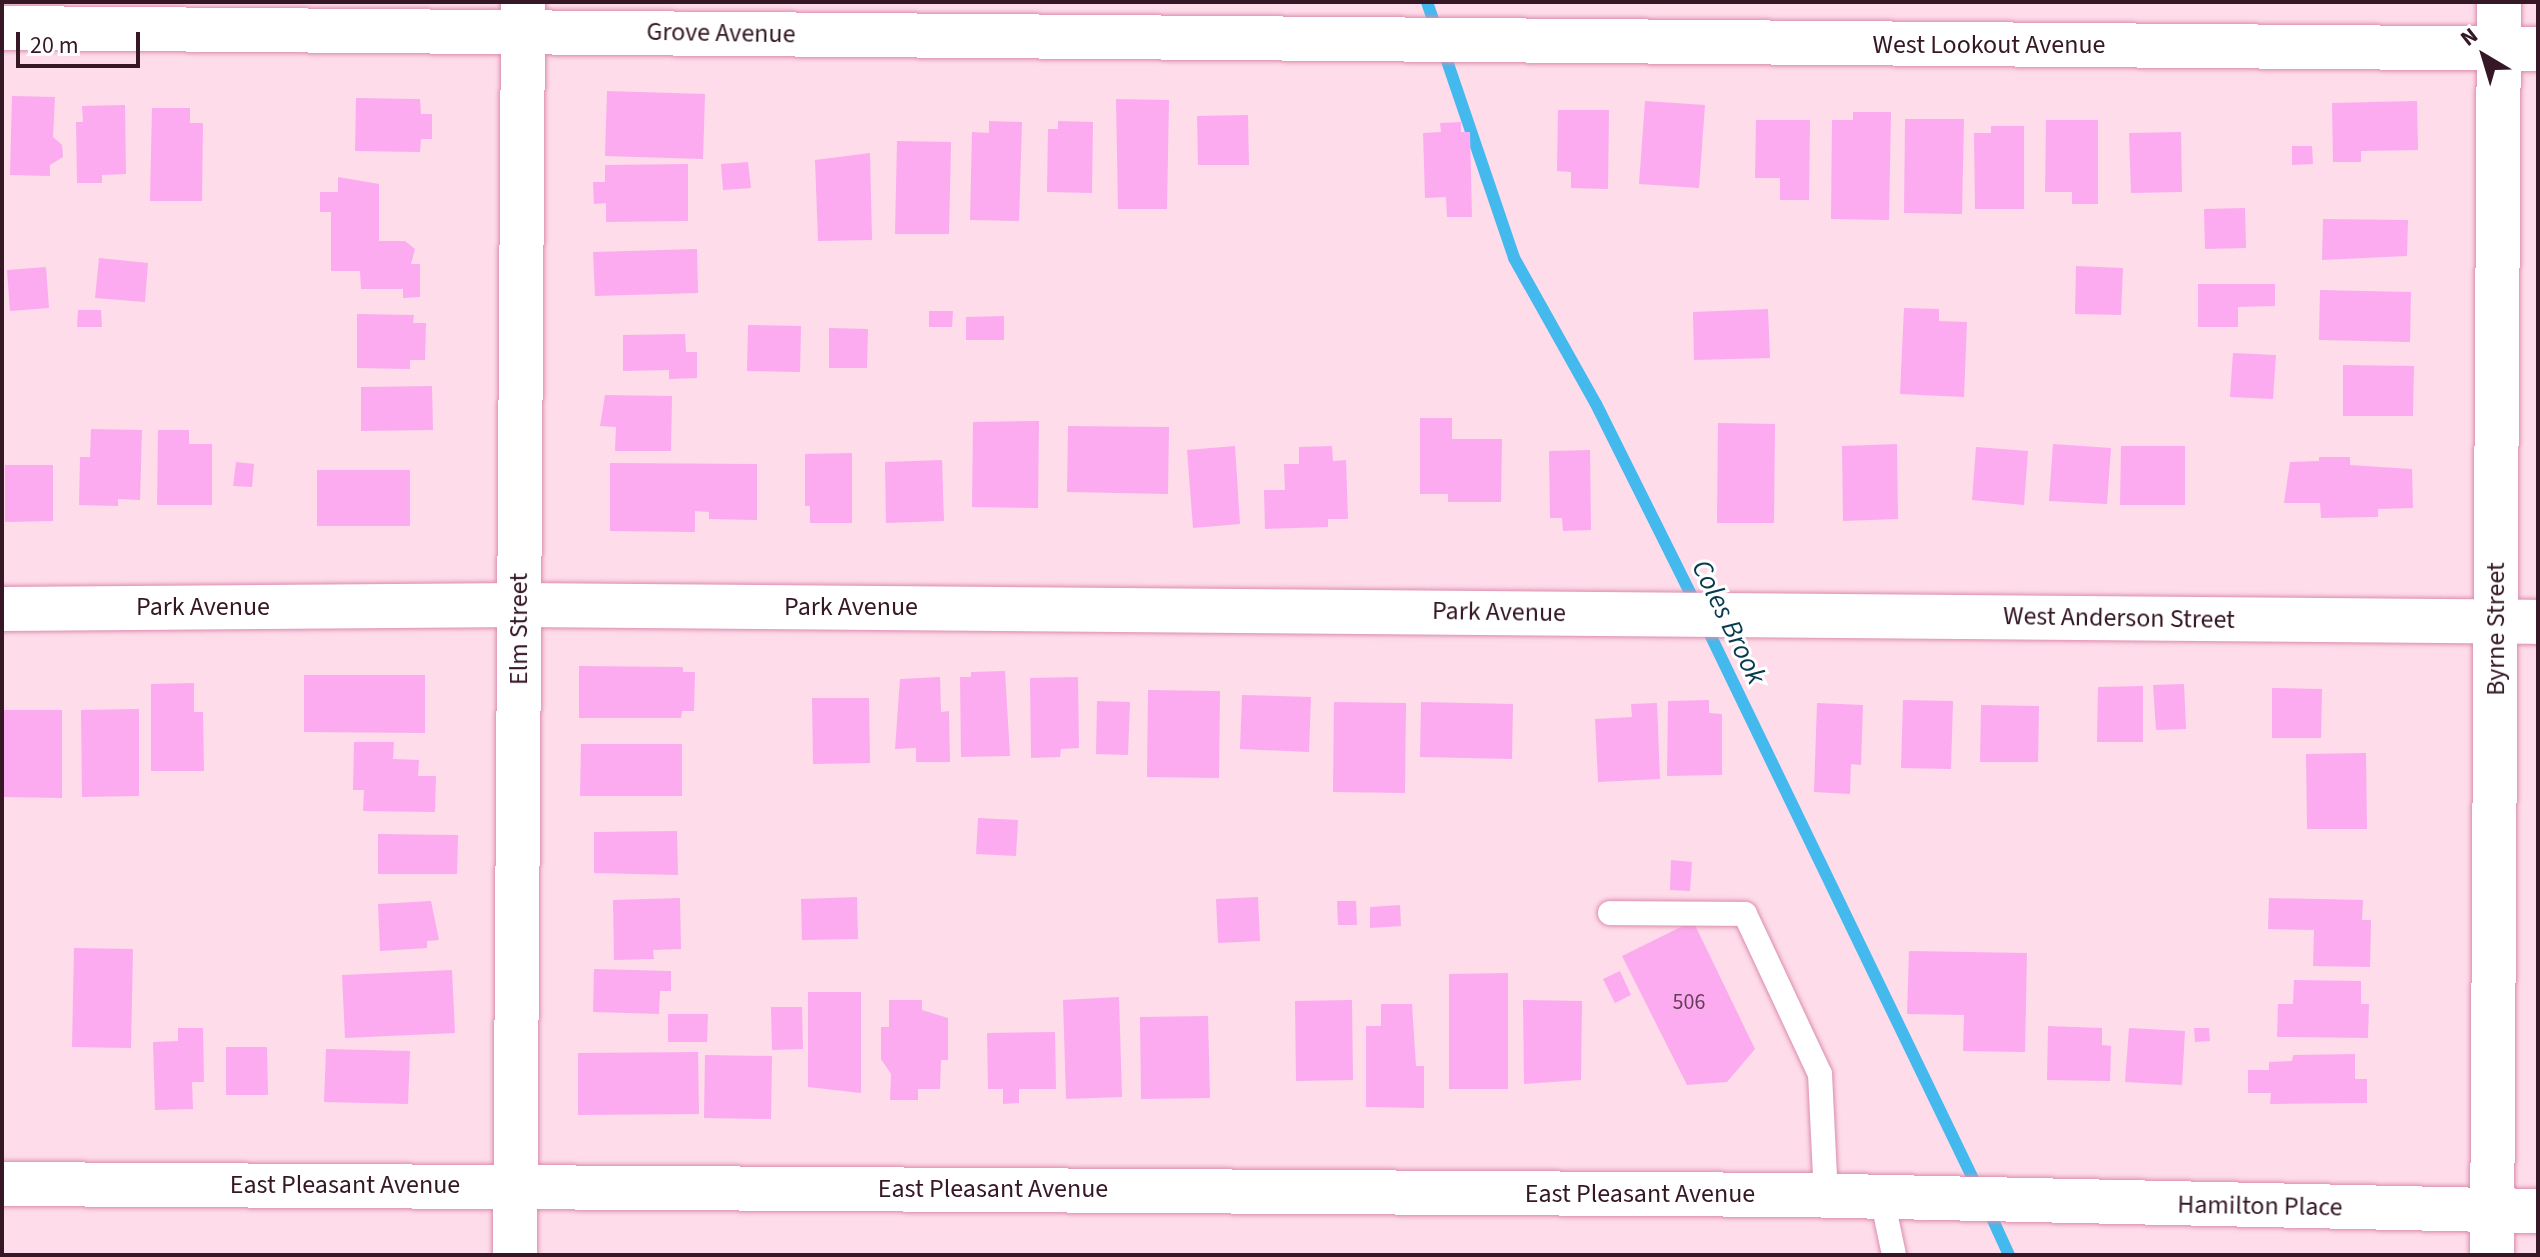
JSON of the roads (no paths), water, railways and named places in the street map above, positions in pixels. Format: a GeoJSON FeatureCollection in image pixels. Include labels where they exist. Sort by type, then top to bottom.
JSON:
{"type":"FeatureCollection","features":[{"type":"Feature","properties":{"kind":"street","name":"Byrne Street"},"geometry":{"type":"LineString","coordinates":[[2492,1255],[2517,622],[2518,49],[2499,2]]}},
{"type":"Feature","properties":{"kind":"street","name":"Grove Avenue"},"geometry":{"type":"LineString","coordinates":[[2,28],[523,16],[1440,41]]}},
{"type":"Feature","properties":{"kind":"street","name":"Elm Street"},"geometry":{"type":"LineString","coordinates":[[515,1255],[523,16]]}},
{"type":"Feature","properties":{"kind":"street","name":"West Lookout Avenue"},"geometry":{"type":"LineString","coordinates":[[1440,41],[2518,49]]}},
{"type":"Feature","properties":{"kind":"street","name":"Park Avenue"},"geometry":{"type":"LineString","coordinates":[[2,609],[519,605],[1700,614]]}},
{"type":"Feature","properties":{"kind":"street","name":"West Anderson Street"},"geometry":{"type":"LineString","coordinates":[[1700,614],[2517,622]]}},
{"type":"Feature","properties":{"kind":"street","name":"East Pleasant Avenue"},"geometry":{"type":"LineString","coordinates":[[2,1184],[516,1185],[1983,1200]]}},
{"type":"Feature","properties":{"kind":"street","name":"Hamilton Place"},"geometry":{"type":"LineString","coordinates":[[1983,1200],[2538,1211]]}},
{"type":"Feature","properties":{"kind":"lane"},"geometry":{"type":"LineString","coordinates":[[1610,913],[1745,914],[1820,1074],[1826,1196]]}},
{"type":"Feature","properties":{"kind":"lane"},"geometry":{"type":"LineString","coordinates":[[1882,1198],[1894,1255]]}},
{"type":"Feature","properties":{"kind":"waterway","name":"Coles Brook"},"geometry":{"type":"LineString","coordinates":[[1427,2],[1514,258],[1596,404],[1697,607]]}},
{"type":"Feature","properties":{"kind":"waterway","name":"Coles Brook"},"geometry":{"type":"LineString","coordinates":[[1705,624],[1979,1191]]}},
{"type":"Feature","properties":{"kind":"waterway","name":"Coles Brook"},"geometry":{"type":"LineString","coordinates":[[1987,1207],[2009,1255]]}}]}
